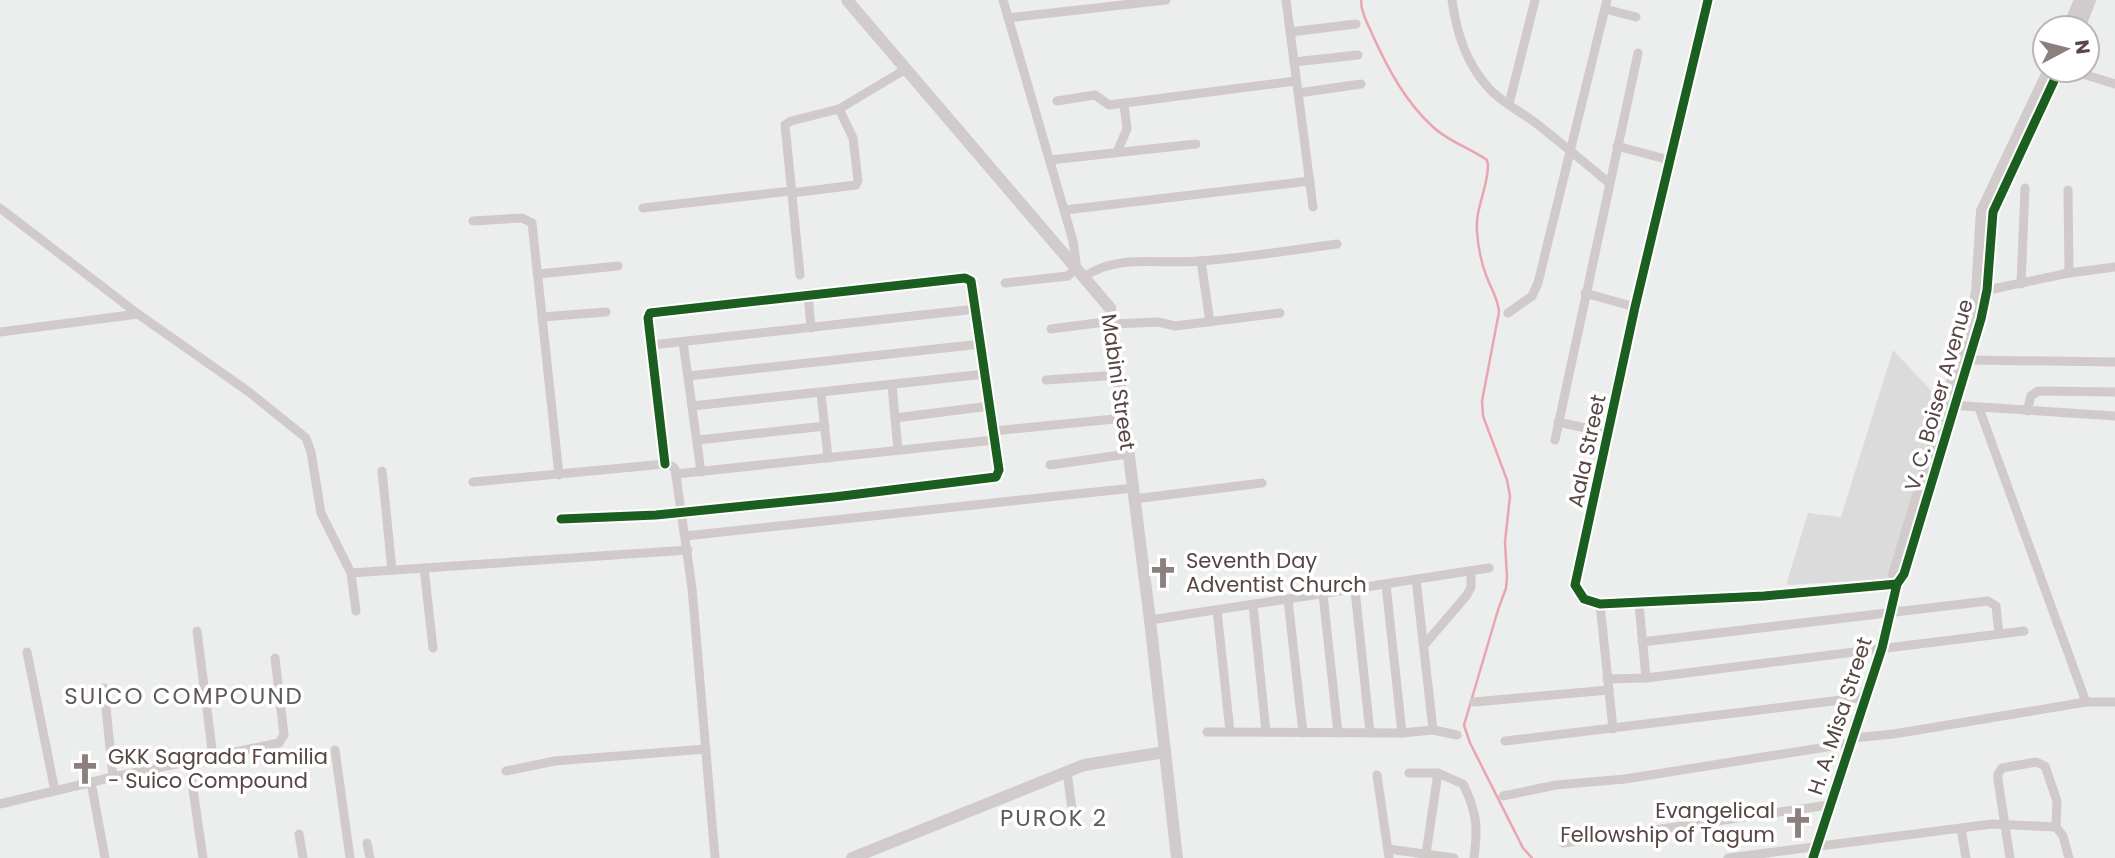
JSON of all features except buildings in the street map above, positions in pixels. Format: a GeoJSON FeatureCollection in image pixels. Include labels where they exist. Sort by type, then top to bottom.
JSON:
{"type":"FeatureCollection","features":[{"type":"Feature","properties":{"kind":"street","name":"Mabini Street"},"geometry":{"type":"LineString","coordinates":[[847,0],[1107,303],[1113,323],[1177,858]]}},
{"type":"Feature","properties":{"kind":"street"},"geometry":{"type":"LineString","coordinates":[[1003,0],[1065,210],[1080,272]]}},
{"type":"Feature","properties":{"kind":"street"},"geometry":{"type":"LineString","coordinates":[[1008,18],[1166,0]]}},
{"type":"Feature","properties":{"kind":"street"},"geometry":{"type":"LineString","coordinates":[[1286,0],[1313,207]]}},
{"type":"Feature","properties":{"kind":"street"},"geometry":{"type":"LineString","coordinates":[[1452,0],[1457,27],[1473,68],[1491,91],[1569,148],[1609,183]]}},
{"type":"Feature","properties":{"kind":"street"},"geometry":{"type":"LineString","coordinates":[[1509,104],[1535,0]]}},
{"type":"Feature","properties":{"kind":"street","name":"Aala Street"},"geometry":{"type":"LineString","coordinates":[[1600,604],[1584,599],[1575,585],[1635,307],[1708,0]]}},
{"type":"Feature","properties":{"kind":"street"},"geometry":{"type":"LineString","coordinates":[[1508,313],[1532,296],[1536,289],[1606,5],[1636,18]]}},
{"type":"Feature","properties":{"kind":"street"},"geometry":{"type":"LineString","coordinates":[[1290,32],[1356,24]]}},
{"type":"Feature","properties":{"kind":"street"},"geometry":{"type":"LineString","coordinates":[[1555,440],[1638,53]]}},
{"type":"Feature","properties":{"kind":"street"},"geometry":{"type":"LineString","coordinates":[[1294,62],[1358,55]]}},
{"type":"Feature","properties":{"kind":"street"},"geometry":{"type":"LineString","coordinates":[[800,275],[785,125],[839,109],[906,69]]}},
{"type":"Feature","properties":{"kind":"street"},"geometry":{"type":"LineString","coordinates":[[1058,101],[1095,95],[1109,105],[1124,104],[1296,80]]}},
{"type":"Feature","properties":{"kind":"street"},"geometry":{"type":"LineString","coordinates":[[1298,93],[1361,84]]}},
{"type":"Feature","properties":{"kind":"street","name":"V. C. Boiser Avenue"},"geometry":{"type":"LineString","coordinates":[[1950,405],[1969,360],[1993,212],[2043,84]]}},
{"type":"Feature","properties":{"kind":"street","name":"V. C. Boiser Avenue"},"geometry":{"type":"LineString","coordinates":[[2015,151],[2051,84]]}},
{"type":"Feature","properties":{"kind":"street"},"geometry":{"type":"LineString","coordinates":[[1117,152],[1126,129],[1124,104]]}},
{"type":"Feature","properties":{"kind":"street"},"geometry":{"type":"LineString","coordinates":[[643,208],[856,185],[858,181],[853,138],[839,109]]}},
{"type":"Feature","properties":{"kind":"street"},"geometry":{"type":"LineString","coordinates":[[1050,160],[1196,144]]}},
{"type":"Feature","properties":{"kind":"street"},"geometry":{"type":"LineString","coordinates":[[1617,146],[1669,160]]}},
{"type":"Feature","properties":{"kind":"street"},"geometry":{"type":"LineString","coordinates":[[1065,210],[1310,181]]}},
{"type":"Feature","properties":{"kind":"street"},"geometry":{"type":"LineString","coordinates":[[2021,284],[2025,188]]}},
{"type":"Feature","properties":{"kind":"street"},"geometry":{"type":"LineString","coordinates":[[2068,190],[2069,273]]}},
{"type":"Feature","properties":{"kind":"street"},"geometry":{"type":"LineString","coordinates":[[0,208],[306,438],[311,452],[321,513],[351,573],[356,611]]}},
{"type":"Feature","properties":{"kind":"street"},"geometry":{"type":"LineString","coordinates":[[473,221],[522,218],[530,220],[533,227],[559,475]]}},
{"type":"Feature","properties":{"kind":"street"},"geometry":{"type":"LineString","coordinates":[[1005,283],[1064,277],[1127,261],[1201,261],[1337,244]]}},
{"type":"Feature","properties":{"kind":"street"},"geometry":{"type":"LineString","coordinates":[[1201,261],[1210,322]]}},
{"type":"Feature","properties":{"kind":"street"},"geometry":{"type":"LineString","coordinates":[[538,274],[618,266]]}},
{"type":"Feature","properties":{"kind":"street"},"geometry":{"type":"LineString","coordinates":[[1982,291],[2069,273],[2115,267]]}},
{"type":"Feature","properties":{"kind":"street"},"geometry":{"type":"LineString","coordinates":[[561,519],[682,512],[834,497],[998,475],[972,283],[967,278],[808,293],[650,313],[648,318],[665,464]]}},
{"type":"Feature","properties":{"kind":"street","name":"V. C. Boiser Avenue"},"geometry":{"type":"LineString","coordinates":[[1898,578],[1982,291]]}},
{"type":"Feature","properties":{"kind":"street"},"geometry":{"type":"LineString","coordinates":[[808,293],[811,328]]}},
{"type":"Feature","properties":{"kind":"street"},"geometry":{"type":"LineString","coordinates":[[1586,293],[1635,307]]}},
{"type":"Feature","properties":{"kind":"street"},"geometry":{"type":"LineString","coordinates":[[651,345],[976,309]]}},
{"type":"Feature","properties":{"kind":"street"},"geometry":{"type":"LineString","coordinates":[[542,317],[606,312]]}},
{"type":"Feature","properties":{"kind":"street"},"geometry":{"type":"LineString","coordinates":[[1051,329],[1113,323],[1158,322],[1175,326],[1280,313]]}},
{"type":"Feature","properties":{"kind":"street"},"geometry":{"type":"LineString","coordinates":[[0,332],[138,314]]}},
{"type":"Feature","properties":{"kind":"street"},"geometry":{"type":"LineString","coordinates":[[683,342],[701,472]]}},
{"type":"Feature","properties":{"kind":"street"},"geometry":{"type":"LineString","coordinates":[[688,376],[981,344]]}},
{"type":"Feature","properties":{"kind":"street"},"geometry":{"type":"LineString","coordinates":[[1969,360],[2115,362]]}},
{"type":"Feature","properties":{"kind":"street"},"geometry":{"type":"LineString","coordinates":[[692,406],[985,374]]}},
{"type":"Feature","properties":{"kind":"street"},"geometry":{"type":"LineString","coordinates":[[1046,380],[1119,375]]}},
{"type":"Feature","properties":{"kind":"street"},"geometry":{"type":"LineString","coordinates":[[891,386],[898,450]]}},
{"type":"Feature","properties":{"kind":"street"},"geometry":{"type":"LineString","coordinates":[[2027,411],[2031,396],[2038,391],[2115,392]]}},
{"type":"Feature","properties":{"kind":"street"},"geometry":{"type":"LineString","coordinates":[[821,393],[828,458]]}},
{"type":"Feature","properties":{"kind":"street"},"geometry":{"type":"LineString","coordinates":[[1950,405],[2115,416]]}},
{"type":"Feature","properties":{"kind":"street"},"geometry":{"type":"LineString","coordinates":[[895,418],[990,406]]}},
{"type":"Feature","properties":{"kind":"street"},"geometry":{"type":"LineString","coordinates":[[1979,408],[2085,702]]}},
{"type":"Feature","properties":{"kind":"street"},"geometry":{"type":"LineString","coordinates":[[676,474],[898,450],[1124,418]]}},
{"type":"Feature","properties":{"kind":"street"},"geometry":{"type":"LineString","coordinates":[[1558,422],[1608,433]]}},
{"type":"Feature","properties":{"kind":"street"},"geometry":{"type":"LineString","coordinates":[[698,440],[825,426]]}},
{"type":"Feature","properties":{"kind":"street"},"geometry":{"type":"LineString","coordinates":[[1050,465],[1128,454]]}},
{"type":"Feature","properties":{"kind":"street"},"geometry":{"type":"LineString","coordinates":[[473,482],[665,464],[672,466],[676,474],[688,550],[715,858]]}},
{"type":"Feature","properties":{"kind":"street"},"geometry":{"type":"LineString","coordinates":[[382,471],[392,570]]}},
{"type":"Feature","properties":{"kind":"street"},"geometry":{"type":"LineString","coordinates":[[685,536],[1262,483]]}},
{"type":"Feature","properties":{"kind":"street"},"geometry":{"type":"LineString","coordinates":[[351,573],[688,550]]}},
{"type":"Feature","properties":{"kind":"street"},"geometry":{"type":"LineString","coordinates":[[424,568],[433,649]]}},
{"type":"Feature","properties":{"kind":"street"},"geometry":{"type":"LineString","coordinates":[[1150,620],[1489,568]]}},
{"type":"Feature","properties":{"kind":"street"},"geometry":{"type":"LineString","coordinates":[[1425,644],[1467,595],[1471,587],[1471,571]]}},
{"type":"Feature","properties":{"kind":"street"},"geometry":{"type":"LineString","coordinates":[[1613,729],[1600,604],[1764,596],[1898,578]]}},
{"type":"Feature","properties":{"kind":"street","name":"H. A. Misa Street"},"geometry":{"type":"LineString","coordinates":[[1815,853],[1882,648],[1898,578]]}},
{"type":"Feature","properties":{"kind":"street"},"geometry":{"type":"LineString","coordinates":[[1416,579],[1433,730]]}},
{"type":"Feature","properties":{"kind":"street"},"geometry":{"type":"LineString","coordinates":[[1385,585],[1402,733]]}},
{"type":"Feature","properties":{"kind":"street"},"geometry":{"type":"LineString","coordinates":[[1354,590],[1370,733]]}},
{"type":"Feature","properties":{"kind":"street"},"geometry":{"type":"LineString","coordinates":[[1323,594],[1338,733]]}},
{"type":"Feature","properties":{"kind":"street"},"geometry":{"type":"LineString","coordinates":[[1288,600],[1303,733]]}},
{"type":"Feature","properties":{"kind":"street"},"geometry":{"type":"LineString","coordinates":[[1642,642],[1992,602],[1996,606],[1999,634]]}},
{"type":"Feature","properties":{"kind":"street"},"geometry":{"type":"LineString","coordinates":[[1639,604],[1646,678]]}},
{"type":"Feature","properties":{"kind":"street"},"geometry":{"type":"LineString","coordinates":[[1253,605],[1266,732]]}},
{"type":"Feature","properties":{"kind":"street"},"geometry":{"type":"LineString","coordinates":[[1217,610],[1230,732]]}},
{"type":"Feature","properties":{"kind":"street"},"geometry":{"type":"LineString","coordinates":[[197,631],[213,757]]}},
{"type":"Feature","properties":{"kind":"street"},"geometry":{"type":"LineString","coordinates":[[1607,679],[1646,678],[2024,631]]}},
{"type":"Feature","properties":{"kind":"street"},"geometry":{"type":"LineString","coordinates":[[27,652],[55,791]]}},
{"type":"Feature","properties":{"kind":"street"},"geometry":{"type":"LineString","coordinates":[[0,804],[113,777],[282,742],[284,735],[275,659]]}},
{"type":"Feature","properties":{"kind":"street"},"geometry":{"type":"LineString","coordinates":[[104,688],[113,777]]}},
{"type":"Feature","properties":{"kind":"street"},"geometry":{"type":"LineString","coordinates":[[1474,702],[1609,690]]}},
{"type":"Feature","properties":{"kind":"street"},"geometry":{"type":"LineString","coordinates":[[1506,741],[1866,697]]}},
{"type":"Feature","properties":{"kind":"street"},"geometry":{"type":"LineString","coordinates":[[1503,796],[1556,785],[1625,779],[2085,702],[2115,702]]}},
{"type":"Feature","properties":{"kind":"street"},"geometry":{"type":"LineString","coordinates":[[1207,732],[1402,733],[1433,730],[1457,735]]}},
{"type":"Feature","properties":{"kind":"street"},"geometry":{"type":"LineString","coordinates":[[506,771],[555,761],[706,749]]}},
{"type":"Feature","properties":{"kind":"street"},"geometry":{"type":"LineString","coordinates":[[335,750],[350,858]]}},
{"type":"Feature","properties":{"kind":"street"},"geometry":{"type":"LineString","coordinates":[[852,858],[1067,771],[1098,762],[1165,752]]}},
{"type":"Feature","properties":{"kind":"street"},"geometry":{"type":"LineString","coordinates":[[189,762],[203,858]]}},
{"type":"Feature","properties":{"kind":"street"},"geometry":{"type":"LineString","coordinates":[[2010,858],[1998,780],[1999,770],[2006,766],[2036,762],[2045,766],[2054,786],[2058,814],[2056,827],[2063,836],[2069,858]]}},
{"type":"Feature","properties":{"kind":"street"},"geometry":{"type":"LineString","coordinates":[[1067,771],[1074,825]]}},
{"type":"Feature","properties":{"kind":"street"},"geometry":{"type":"LineString","coordinates":[[1409,773],[1438,773],[1463,784],[1474,805],[1478,830],[1474,858]]}},
{"type":"Feature","properties":{"kind":"street"},"geometry":{"type":"LineString","coordinates":[[1426,854],[1438,773]]}},
{"type":"Feature","properties":{"kind":"street"},"geometry":{"type":"LineString","coordinates":[[1377,775],[1388,854],[1426,854],[1454,858]]}},
{"type":"Feature","properties":{"kind":"street"},"geometry":{"type":"LineString","coordinates":[[91,782],[104,858]]}},
{"type":"Feature","properties":{"kind":"street"},"geometry":{"type":"LineString","coordinates":[[1563,843],[1829,805]]}},
{"type":"Feature","properties":{"kind":"street"},"geometry":{"type":"LineString","coordinates":[[1728,858],[1815,853],[1992,824],[2056,827]]}},
{"type":"Feature","properties":{"kind":"street"},"geometry":{"type":"LineString","coordinates":[[1961,829],[1966,858]]}},
{"type":"Feature","properties":{"kind":"street"},"geometry":{"type":"LineString","coordinates":[[299,834],[303,858]]}},
{"type":"Feature","properties":{"kind":"street"},"geometry":{"type":"LineString","coordinates":[[368,843],[370,858]]}},
{"type":"Feature","properties":{"kind":"shaded area"},"geometry":{"type":"Polygon","coordinates":[[[1893,350],[1940,400],[1889,579],[1786,585],[1808,513],[1841,517],[1893,350]]]}},
{"type":"Feature","properties":{"kind":"waterway"},"geometry":{"type":"LineString","coordinates":[[1361,0],[1365,18],[1385,60],[1414,106],[1438,131],[1487,160],[1488,165],[1477,231],[1483,265],[1499,312],[1482,401],[1483,416],[1507,480],[1510,496],[1505,542],[1507,577],[1506,588],[1464,725],[1470,743],[1523,848],[1532,858]]}},
{"type":"Feature","properties":{"kind":"cycle path"},"geometry":{"type":"LineString","coordinates":[[1708,0],[1635,307],[1575,585],[1584,599],[1600,604],[1764,596],[1897,584]]}},
{"type":"Feature","properties":{"kind":"cycle path"},"geometry":{"type":"LineString","coordinates":[[1813,858],[1882,648],[1897,584],[1904,574],[1981,319],[1987,290],[1993,212],[2052,84]]}},
{"type":"Feature","properties":{"kind":"cycle path"},"geometry":{"type":"LineString","coordinates":[[561,519],[656,515],[996,477],[999,470],[971,281],[965,278],[650,313],[648,318],[665,464]]}},
{"type":"Feature","properties":{"kind":"place","name":"Seventh Day Adventist Church"},"geometry":{"type":"Point","coordinates":[1163,573]}},
{"type":"Feature","properties":{"kind":"place","name":"GKK Sagrada Familia - Suico Compound"},"geometry":{"type":"Point","coordinates":[85,769]}},
{"type":"Feature","properties":{"kind":"place","name":"Evangelical Fellowship of Tagum"},"geometry":{"type":"Point","coordinates":[1798,823]}},
{"type":"Feature","properties":{"kind":"district","name":"SUICO COMPOUND"},"geometry":{"type":"Point","coordinates":[184,696]}},
{"type":"Feature","properties":{"kind":"district","name":"PUROK 2"},"geometry":{"type":"Point","coordinates":[1054,818]}}]}
